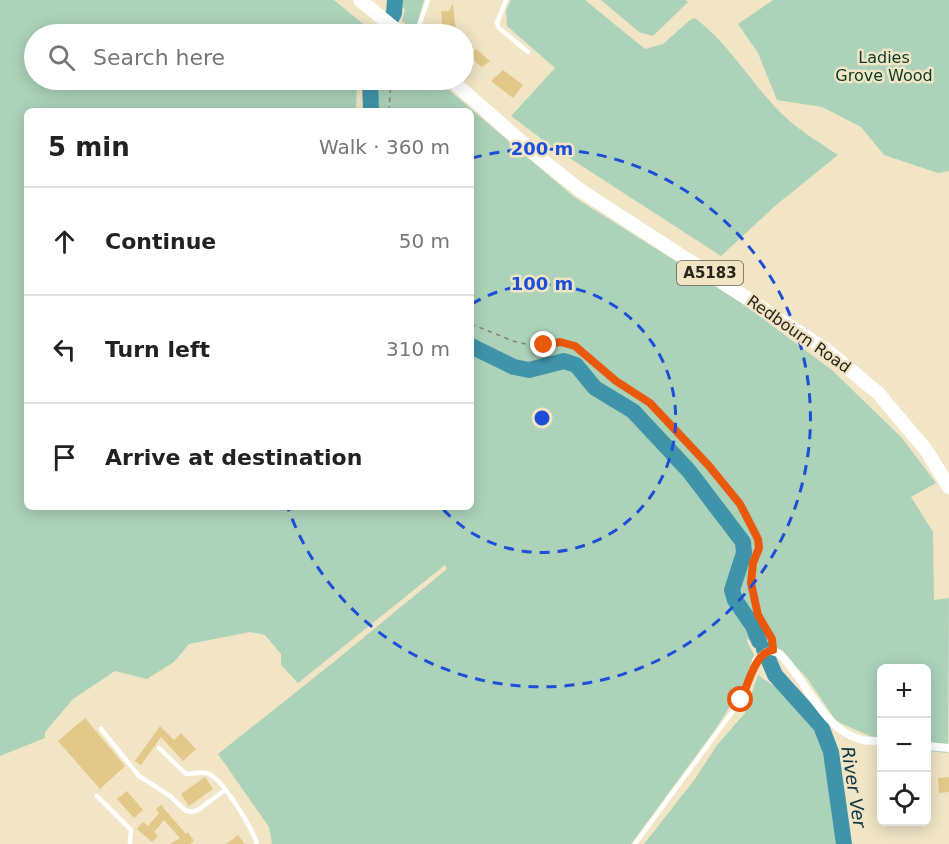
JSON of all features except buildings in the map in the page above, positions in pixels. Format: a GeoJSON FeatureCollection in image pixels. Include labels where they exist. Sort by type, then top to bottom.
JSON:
{"type":"FeatureCollection","features":[{"type":"Feature","properties":{"kind":"main road"},"geometry":{"type":"LineString","coordinates":[[360,0],[388,24]]}},
{"type":"Feature","properties":{"kind":"main road","name":"Redbourn Road"},"geometry":{"type":"LineString","coordinates":[[462,90],[580,190],[825,349],[878,393],[926,450],[949,487]]}},
{"type":"Feature","properties":{"kind":"street"},"geometry":{"type":"LineString","coordinates":[[756,661],[770,650],[787,661],[830,721],[843,732],[862,740],[877,741]]}},
{"type":"Feature","properties":{"kind":"street"},"geometry":{"type":"LineString","coordinates":[[931,746],[949,748]]}},
{"type":"Feature","properties":{"kind":"lane"},"geometry":{"type":"LineString","coordinates":[[420,24],[428,0]]}},
{"type":"Feature","properties":{"kind":"lane"},"geometry":{"type":"LineString","coordinates":[[506,0],[497,23],[499,28],[528,52]]}},
{"type":"Feature","properties":{"kind":"lane"},"geometry":{"type":"LineString","coordinates":[[635,844],[741,700],[756,661]]}},
{"type":"Feature","properties":{"kind":"lane"},"geometry":{"type":"LineString","coordinates":[[101,729],[139,776],[170,796],[185,810],[192,812],[198,810],[225,790]]}},
{"type":"Feature","properties":{"kind":"lane"},"geometry":{"type":"LineString","coordinates":[[159,748],[186,774],[208,774],[218,780],[244,817],[257,844]]}},
{"type":"Feature","properties":{"kind":"lane"},"geometry":{"type":"LineString","coordinates":[[97,796],[131,830],[130,844]]}},
{"type":"Feature","properties":{"kind":"path"},"geometry":{"type":"LineString","coordinates":[[389,108],[390,90]]}},
{"type":"Feature","properties":{"kind":"path"},"geometry":{"type":"LineString","coordinates":[[474,325],[520,343],[544,345],[560,342],[575,346],[616,381],[650,403],[709,466],[740,504],[758,539],[759,548],[753,563],[751,583],[758,615],[772,639],[770,650]]}},
{"type":"Feature","properties":{"kind":"green space"},"geometry":{"type":"Polygon","coordinates":[[[0,0],[334,0],[363,24],[24,24],[24,90],[357,90],[356,108],[24,108],[24,510],[474,510],[474,112],[574,197],[739,301],[832,370],[902,438],[936,483],[911,497],[933,532],[934,600],[949,598],[948,753],[931,751],[931,664],[877,664],[877,739],[836,721],[807,678],[779,649],[746,639],[754,655],[744,684],[715,730],[631,844],[272,844],[269,827],[218,754],[447,569],[445,565],[298,683],[281,665],[281,654],[265,635],[250,632],[189,644],[174,662],[147,679],[115,671],[73,699],[45,732],[45,738],[0,756],[0,0]]]}},
{"type":"Feature","properties":{"kind":"green space"},"geometry":{"type":"Polygon","coordinates":[[[394,0],[424,0],[417,24],[406,24],[402,21],[405,9],[394,0]]]}},
{"type":"Feature","properties":{"kind":"green space"},"geometry":{"type":"Polygon","coordinates":[[[511,0],[585,0],[645,49],[663,44],[695,18],[708,28],[730,52],[760,90],[788,120],[838,155],[775,206],[721,256],[551,146],[511,116],[555,68],[507,26],[506,10],[511,0]]]}},
{"type":"Feature","properties":{"kind":"green space"},"geometry":{"type":"Polygon","coordinates":[[[601,0],[685,0],[688,2],[653,36],[639,32],[601,0]]]}},
{"type":"Feature","properties":{"kind":"green space","name":"Ladies Grove Wood"},"geometry":{"type":"Polygon","coordinates":[[[773,0],[949,0],[949,171],[938,173],[884,155],[861,127],[822,107],[777,100],[758,53],[738,24],[773,0]]]}},
{"type":"Feature","properties":{"kind":"green space"},"geometry":{"type":"Polygon","coordinates":[[[375,90],[449,90],[470,108],[374,108],[375,90]]]}},
{"type":"Feature","properties":{"kind":"green space"},"geometry":{"type":"Polygon","coordinates":[[[758,675],[796,704],[818,732],[823,743],[840,844],[644,844],[695,779],[717,745],[745,713],[758,675]]]}},
{"type":"Feature","properties":{"kind":"waterway","name":"River Ver"},"geometry":{"type":"LineString","coordinates":[[388,24],[394,13],[395,0]]}},
{"type":"Feature","properties":{"kind":"waterway","name":"River Ver"},"geometry":{"type":"LineString","coordinates":[[370,90],[371,108]]}},
{"type":"Feature","properties":{"kind":"waterway","name":"River Ver"},"geometry":{"type":"LineString","coordinates":[[474,347],[514,367],[529,370],[564,361],[576,365],[595,388],[633,411],[689,471],[743,542],[744,553],[732,590],[735,600],[753,626],[759,641]]}},
{"type":"Feature","properties":{"kind":"waterway","name":"River Ver"},"geometry":{"type":"LineString","coordinates":[[764,649],[775,675],[821,726],[831,752],[844,844]]}},
{"type":"Feature","properties":{"kind":"route"},"geometry":{"type":"LineString","coordinates":[[544,345],[560,342],[575,346],[616,381],[650,403],[709,466],[740,504],[758,539],[759,548],[753,563],[751,583],[758,615],[772,639],[773,650],[768,651],[756,661],[741,700]]}}]}
